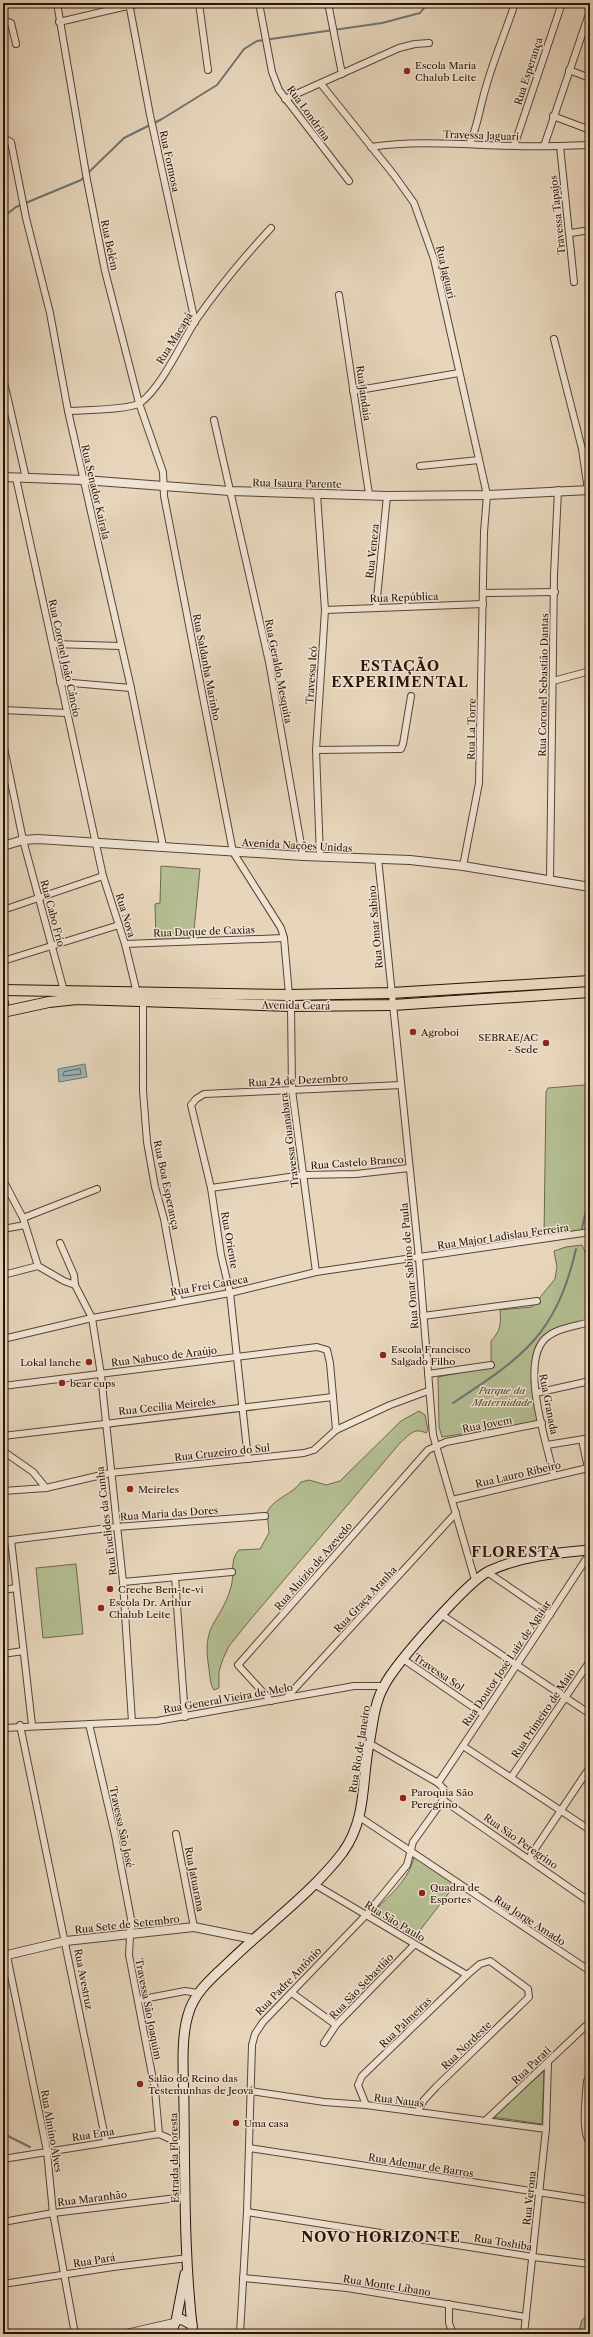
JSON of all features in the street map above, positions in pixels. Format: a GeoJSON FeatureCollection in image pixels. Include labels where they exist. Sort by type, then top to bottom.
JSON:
{"type":"FeatureCollection","features":[{"type":"Feature","properties":{"kind":"main road","name":"Avenida Ceará"},"geometry":{"type":"LineString","coordinates":[[3,990],[289,995],[391,993],[590,981]]}},
{"type":"Feature","properties":{"kind":"main road","name":"Avenida Ceará"},"geometry":{"type":"LineString","coordinates":[[3,1012],[49,1002],[76,999],[291,1006],[393,1005],[590,992]]}},
{"type":"Feature","properties":{"kind":"main road","name":"Rua Rio de Janeiro"},"geometry":{"type":"LineString","coordinates":[[253,1939],[314,1884],[342,1853],[361,1818],[369,1742],[377,1702],[384,1686],[403,1659],[475,1580],[487,1572],[520,1560],[590,1550]]}},
{"type":"Feature","properties":{"kind":"main road","name":"Estrada da Floresta"},"geometry":{"type":"LineString","coordinates":[[193,2330],[185,2197],[184,2145],[185,2033],[187,2016],[198,1993],[253,1939]]}},
{"type":"Feature","properties":{"kind":"main road","name":"Estrada da Floresta"},"geometry":{"type":"LineString","coordinates":[[170,2334],[175,2322],[188,2258]]}},
{"type":"Feature","properties":{"kind":"main road"},"geometry":{"type":"LineString","coordinates":[[175,2322],[181,2319],[193,2330]]}},
{"type":"Feature","properties":{"kind":"street","name":"Rua Belém"},"geometry":{"type":"LineString","coordinates":[[57,3],[59,22],[87,180],[119,329],[140,403],[163,472],[163,486]]}},
{"type":"Feature","properties":{"kind":"street"},"geometry":{"type":"LineString","coordinates":[[59,22],[129,4],[140,3]]}},
{"type":"Feature","properties":{"kind":"street"},"geometry":{"type":"LineString","coordinates":[[199,3],[208,70]]}},
{"type":"Feature","properties":{"kind":"street","name":"Rua Londrina"},"geometry":{"type":"LineString","coordinates":[[259,3],[274,79],[285,99],[349,181]]}},
{"type":"Feature","properties":{"kind":"street"},"geometry":{"type":"LineString","coordinates":[[328,3],[333,22],[342,74]]}},
{"type":"Feature","properties":{"kind":"street"},"geometry":{"type":"LineString","coordinates":[[470,143],[477,128],[482,100],[495,58],[516,3]]}},
{"type":"Feature","properties":{"kind":"street","name":"Rua Esperança"},"geometry":{"type":"LineString","coordinates":[[514,146],[562,3]]}},
{"type":"Feature","properties":{"kind":"street","name":"Rua Formosa"},"geometry":{"type":"LineString","coordinates":[[129,4],[150,114],[195,322]]}},
{"type":"Feature","properties":{"kind":"street"},"geometry":{"type":"LineString","coordinates":[[544,146],[590,11]]}},
{"type":"Feature","properties":{"kind":"street"},"geometry":{"type":"LineString","coordinates":[[3,20],[11,23],[16,44]]}},
{"type":"Feature","properties":{"kind":"street"},"geometry":{"type":"LineString","coordinates":[[583,31],[590,34]]}},
{"type":"Feature","properties":{"kind":"street"},"geometry":{"type":"LineString","coordinates":[[285,99],[399,48],[415,44],[429,43]]}},
{"type":"Feature","properties":{"kind":"street"},"geometry":{"type":"LineString","coordinates":[[569,70],[590,78]]}},
{"type":"Feature","properties":{"kind":"street","name":"Rua Jaguari"},"geometry":{"type":"LineString","coordinates":[[321,84],[405,190],[420,217],[434,259],[487,495]]}},
{"type":"Feature","properties":{"kind":"street"},"geometry":{"type":"LineString","coordinates":[[553,116],[590,130]]}},
{"type":"Feature","properties":{"kind":"street","name":"Rua Senador Kairala"},"geometry":{"type":"LineString","coordinates":[[3,138],[11,142],[24,211],[50,313],[68,411],[131,688],[163,846]]}},
{"type":"Feature","properties":{"kind":"street","name":"Travessa Jaguari"},"geometry":{"type":"LineString","coordinates":[[371,147],[406,144],[470,143],[514,146],[590,145]]}},
{"type":"Feature","properties":{"kind":"street","name":"Travessa Tapajos"},"geometry":{"type":"LineString","coordinates":[[560,146],[574,282]]}},
{"type":"Feature","properties":{"kind":"street","name":"Rua Macapá"},"geometry":{"type":"LineString","coordinates":[[140,403],[153,389],[195,322],[226,278],[271,228]]}},
{"type":"Feature","properties":{"kind":"street"},"geometry":{"type":"LineString","coordinates":[[570,233],[590,230]]}},
{"type":"Feature","properties":{"kind":"street","name":"Rua Jandaia"},"geometry":{"type":"LineString","coordinates":[[339,295],[352,391],[369,494]]}},
{"type":"Feature","properties":{"kind":"street"},"geometry":{"type":"LineString","coordinates":[[554,339],[582,449],[589,490]]}},
{"type":"Feature","properties":{"kind":"street"},"geometry":{"type":"LineString","coordinates":[[352,391],[459,372]]}},
{"type":"Feature","properties":{"kind":"street"},"geometry":{"type":"LineString","coordinates":[[3,379],[26,478]]}},
{"type":"Feature","properties":{"kind":"street"},"geometry":{"type":"LineString","coordinates":[[68,411],[123,407],[140,403]]}},
{"type":"Feature","properties":{"kind":"street","name":"Rua Geraldo Mesquita"},"geometry":{"type":"LineString","coordinates":[[214,420],[269,662],[303,856]]}},
{"type":"Feature","properties":{"kind":"street"},"geometry":{"type":"LineString","coordinates":[[420,466],[479,460]]}},
{"type":"Feature","properties":{"kind":"street","name":"Rua Isaura Parente"},"geometry":{"type":"LineString","coordinates":[[3,477],[84,480],[230,491],[369,494],[387,496],[487,495],[558,490],[589,490]]}},
{"type":"Feature","properties":{"kind":"street","name":"Rua Coronel João Câncio"},"geometry":{"type":"LineString","coordinates":[[16,478],[53,644],[66,713],[96,842]]}},
{"type":"Feature","properties":{"kind":"street","name":"Rua Saldanha Marinho"},"geometry":{"type":"LineString","coordinates":[[163,486],[233,852]]}},
{"type":"Feature","properties":{"kind":"street","name":"Rua Coronel Sebastião Dantas"},"geometry":{"type":"LineString","coordinates":[[550,880],[558,490]]}},
{"type":"Feature","properties":{"kind":"street","name":"Travessa Icó"},"geometry":{"type":"LineString","coordinates":[[317,494],[325,610],[316,750],[320,857]]}},
{"type":"Feature","properties":{"kind":"street","name":"Rua La Torre"},"geometry":{"type":"LineString","coordinates":[[463,866],[479,788],[483,593],[487,495]]}},
{"type":"Feature","properties":{"kind":"street","name":"Rua Veneza"},"geometry":{"type":"LineString","coordinates":[[376,608],[387,496]]}},
{"type":"Feature","properties":{"kind":"street"},"geometry":{"type":"LineString","coordinates":[[483,593],[555,592]]}},
{"type":"Feature","properties":{"kind":"street","name":"Rua República"},"geometry":{"type":"LineString","coordinates":[[325,610],[483,604]]}},
{"type":"Feature","properties":{"kind":"street"},"geometry":{"type":"LineString","coordinates":[[53,644],[121,646]]}},
{"type":"Feature","properties":{"kind":"street"},"geometry":{"type":"LineString","coordinates":[[553,681],[590,671]]}},
{"type":"Feature","properties":{"kind":"street"},"geometry":{"type":"LineString","coordinates":[[60,682],[131,688]]}},
{"type":"Feature","properties":{"kind":"street"},"geometry":{"type":"LineString","coordinates":[[316,750],[401,749],[404,744],[410,696]]}},
{"type":"Feature","properties":{"kind":"street"},"geometry":{"type":"LineString","coordinates":[[3,710],[66,713]]}},
{"type":"Feature","properties":{"kind":"street","name":"Rua Cabo Frio"},"geometry":{"type":"LineString","coordinates":[[3,743],[23,840],[64,991]]}},
{"type":"Feature","properties":{"kind":"street","name":"Avenida Nações Unidas"},"geometry":{"type":"LineString","coordinates":[[3,846],[23,840],[96,842],[320,857],[378,858],[463,866],[590,887]]}},
{"type":"Feature","properties":{"kind":"street","name":"Rua Nova"},"geometry":{"type":"LineString","coordinates":[[96,842],[103,876],[125,944],[137,993]]}},
{"type":"Feature","properties":{"kind":"street"},"geometry":{"type":"LineString","coordinates":[[233,852],[244,874],[277,921],[284,938],[289,995]]}},
{"type":"Feature","properties":{"kind":"street","name":"Rua Omar Sabino"},"geometry":{"type":"LineString","coordinates":[[378,858],[391,993]]}},
{"type":"Feature","properties":{"kind":"street"},"geometry":{"type":"LineString","coordinates":[[3,910],[103,876]]}},
{"type":"Feature","properties":{"kind":"street"},"geometry":{"type":"LineString","coordinates":[[3,961],[119,925]]}},
{"type":"Feature","properties":{"kind":"street","name":"Rua Duque de Caxias"},"geometry":{"type":"LineString","coordinates":[[125,944],[284,938]]}},
{"type":"Feature","properties":{"kind":"street","name":"Rua Omar Sabino de Paula"},"geometry":{"type":"LineString","coordinates":[[391,993],[419,1258],[428,1391],[436,1446],[475,1580]]}},
{"type":"Feature","properties":{"kind":"street","name":"Rua Boa Esperança"},"geometry":{"type":"LineString","coordinates":[[143,1002],[143,1091],[147,1142],[155,1187],[164,1219],[179,1301]]}},
{"type":"Feature","properties":{"kind":"street","name":"Travessa Guanabara"},"geometry":{"type":"LineString","coordinates":[[291,1006],[292,1090],[316,1272]]}},
{"type":"Feature","properties":{"kind":"street","name":"Rua 24 de Dezembro"},"geometry":{"type":"LineString","coordinates":[[196,1098],[204,1094],[401,1085]]}},
{"type":"Feature","properties":{"kind":"street","name":"Rua Oriente"},"geometry":{"type":"LineString","coordinates":[[196,1098],[191,1105],[192,1112],[211,1188],[221,1254],[230,1293],[248,1459]]}},
{"type":"Feature","properties":{"kind":"street","name":"Rua Castelo Branco"},"geometry":{"type":"LineString","coordinates":[[211,1188],[303,1175],[356,1174],[409,1168]]}},
{"type":"Feature","properties":{"kind":"street"},"geometry":{"type":"LineString","coordinates":[[3,1180],[23,1218],[38,1266],[64,1281],[75,1284]]}},
{"type":"Feature","properties":{"kind":"street"},"geometry":{"type":"LineString","coordinates":[[23,1218],[97,1190]]}},
{"type":"Feature","properties":{"kind":"street"},"geometry":{"type":"LineString","coordinates":[[3,1229],[25,1225]]}},
{"type":"Feature","properties":{"kind":"street","name":"Rua Major Ladislau Ferreira"},"geometry":{"type":"LineString","coordinates":[[419,1258],[590,1232]]}},
{"type":"Feature","properties":{"kind":"street","name":"Rua Euclides da Cunha"},"geometry":{"type":"LineString","coordinates":[[60,1243],[74,1275],[75,1284],[92,1318],[101,1375],[110,1473],[123,1582],[132,1722]]}},
{"type":"Feature","properties":{"kind":"street","name":"Rua Frei Caneca"},"geometry":{"type":"LineString","coordinates":[[3,1339],[92,1318],[179,1301],[230,1293],[316,1272],[419,1258]]}},
{"type":"Feature","properties":{"kind":"street"},"geometry":{"type":"LineString","coordinates":[[3,1274],[38,1266]]}},
{"type":"Feature","properties":{"kind":"street"},"geometry":{"type":"LineString","coordinates":[[423,1316],[537,1301]]}},
{"type":"Feature","properties":{"kind":"street","name":"Rua Granada"},"geometry":{"type":"LineString","coordinates":[[554,1476],[536,1393],[533,1361],[541,1344],[547,1337],[558,1331],[590,1322]]}},
{"type":"Feature","properties":{"kind":"street","name":"Rua Nabuco de Araújo"},"geometry":{"type":"LineString","coordinates":[[3,1386],[317,1347],[327,1350],[333,1397]]}},
{"type":"Feature","properties":{"kind":"street"},"geometry":{"type":"LineString","coordinates":[[428,1374],[491,1365]]}},
{"type":"Feature","properties":{"kind":"street"},"geometry":{"type":"LineString","coordinates":[[536,1393],[590,1381]]}},
{"type":"Feature","properties":{"kind":"street","name":"Rua Cruzeiro do Sul"},"geometry":{"type":"LineString","coordinates":[[3,1491],[46,1488],[110,1473],[304,1453],[314,1450],[336,1430],[390,1405],[428,1391]]}},
{"type":"Feature","properties":{"kind":"street"},"geometry":{"type":"LineString","coordinates":[[333,1397],[336,1430]]}},
{"type":"Feature","properties":{"kind":"street","name":"Rua Cecília Meireles"},"geometry":{"type":"LineString","coordinates":[[3,1436],[105,1422],[333,1397]]}},
{"type":"Feature","properties":{"kind":"street","name":"Rua Jovem"},"geometry":{"type":"LineString","coordinates":[[436,1446],[542,1423]]}},
{"type":"Feature","properties":{"kind":"street"},"geometry":{"type":"LineString","coordinates":[[547,1445],[590,1438]]}},
{"type":"Feature","properties":{"kind":"street"},"geometry":{"type":"LineString","coordinates":[[582,1440],[590,1478]]}},
{"type":"Feature","properties":{"kind":"street","name":"Rua Aluízio de Azevedo"},"geometry":{"type":"LineString","coordinates":[[271,1701],[238,1665],[428,1450],[436,1446]]}},
{"type":"Feature","properties":{"kind":"street"},"geometry":{"type":"LineString","coordinates":[[3,1451],[33,1472],[46,1488]]}},
{"type":"Feature","properties":{"kind":"street","name":"Rua Lauro Ribeiro"},"geometry":{"type":"LineString","coordinates":[[452,1500],[588,1468]]}},
{"type":"Feature","properties":{"kind":"street","name":"Rua Graça Aranha"},"geometry":{"type":"LineString","coordinates":[[287,1697],[456,1513]]}},
{"type":"Feature","properties":{"kind":"street","name":"Rua Maria das Dores"},"geometry":{"type":"LineString","coordinates":[[3,1541],[116,1527],[265,1516]]}},
{"type":"Feature","properties":{"kind":"street"},"geometry":{"type":"LineString","coordinates":[[11,1540],[32,1725]]}},
{"type":"Feature","properties":{"kind":"street","name":"Rua Doutor José Luiz de Aguiar"},"geometry":{"type":"LineString","coordinates":[[438,1784],[483,1714],[518,1665],[590,1553]]}},
{"type":"Feature","properties":{"kind":"street"},"geometry":{"type":"LineString","coordinates":[[123,1582],[232,1572]]}},
{"type":"Feature","properties":{"kind":"street"},"geometry":{"type":"LineString","coordinates":[[487,1572],[550,1615]]}},
{"type":"Feature","properties":{"kind":"street"},"geometry":{"type":"LineString","coordinates":[[175,1577],[185,1717]]}},
{"type":"Feature","properties":{"kind":"street"},"geometry":{"type":"LineString","coordinates":[[3,1590],[16,1588]]}},
{"type":"Feature","properties":{"kind":"street"},"geometry":{"type":"LineString","coordinates":[[442,1615],[590,1714]]}},
{"type":"Feature","properties":{"kind":"street"},"geometry":{"type":"LineString","coordinates":[[3,1654],[23,1651]]}},
{"type":"Feature","properties":{"kind":"street","name":"Travessa Sol"},"geometry":{"type":"LineString","coordinates":[[403,1659],[483,1714]]}},
{"type":"Feature","properties":{"kind":"street","name":"Rua Primeiro de Maio"},"geometry":{"type":"LineString","coordinates":[[512,1776],[590,1661]]}},
{"type":"Feature","properties":{"kind":"street","name":"Rua General Vieira de Melo"},"geometry":{"type":"LineString","coordinates":[[3,1728],[20,1725],[132,1722],[185,1717],[287,1697],[354,1686],[384,1686]]}},
{"type":"Feature","properties":{"kind":"street","name":"Travessa São José"},"geometry":{"type":"LineString","coordinates":[[89,1724],[115,1835],[130,1919],[129,1934]]}},
{"type":"Feature","properties":{"kind":"street","name":"Rua Avestruz"},"geometry":{"type":"LineString","coordinates":[[20,1725],[66,1941],[106,2142]]}},
{"type":"Feature","properties":{"kind":"street"},"geometry":{"type":"LineString","coordinates":[[369,1742],[438,1784],[445,1790],[443,1800]]}},
{"type":"Feature","properties":{"kind":"street"},"geometry":{"type":"LineString","coordinates":[[463,1746],[512,1776],[590,1830]]}},
{"type":"Feature","properties":{"kind":"street"},"geometry":{"type":"LineString","coordinates":[[529,1858],[590,1767]]}},
{"type":"Feature","properties":{"kind":"street","name":"Rua Padre Antônio"},"geometry":{"type":"LineString","coordinates":[[240,2334],[247,2212],[252,2045],[255,2034],[270,2014],[366,1915],[402,1870],[410,1853],[413,1842],[443,1800]]}},
{"type":"Feature","properties":{"kind":"street","name":"Rua São Peregrino"},"geometry":{"type":"LineString","coordinates":[[443,1800],[529,1858],[590,1902]]}},
{"type":"Feature","properties":{"kind":"street","name":"Rua Jorge Amado"},"geometry":{"type":"LineString","coordinates":[[361,1818],[410,1853],[590,1971]]}},
{"type":"Feature","properties":{"kind":"street","name":"Rua Jatuarana"},"geometry":{"type":"LineString","coordinates":[[176,1834],[194,1927]]}},
{"type":"Feature","properties":{"kind":"street","name":"Rua São Paulo"},"geometry":{"type":"LineString","coordinates":[[314,1884],[414,1945],[467,1975]]}},
{"type":"Feature","properties":{"kind":"street","name":"Rua Sete de Setembro"},"geometry":{"type":"LineString","coordinates":[[5,1956],[66,1941],[194,1927],[253,1939]]}},
{"type":"Feature","properties":{"kind":"street","name":"Travessa São Joaquim"},"geometry":{"type":"LineString","coordinates":[[129,1934],[129,1955],[155,2090],[159,2134]]}},
{"type":"Feature","properties":{"kind":"street","name":"Rua São Sebastião"},"geometry":{"type":"LineString","coordinates":[[324,2043],[336,2025],[414,1945]]}},
{"type":"Feature","properties":{"kind":"street","name":"Rua Almino Alves"},"geometry":{"type":"LineString","coordinates":[[5,1956],[47,2151],[53,2213],[75,2334]]}},
{"type":"Feature","properties":{"kind":"street","name":"Rua Palmeiras"},"geometry":{"type":"LineString","coordinates":[[366,2105],[358,2085],[362,2076],[467,1975],[486,1961],[490,1961],[522,1984],[528,1989],[530,1994]]}},
{"type":"Feature","properties":{"kind":"street"},"geometry":{"type":"LineString","coordinates":[[138,2000],[185,1991],[198,1993]]}},
{"type":"Feature","properties":{"kind":"street"},"geometry":{"type":"LineString","coordinates":[[292,1993],[336,2025]]}},
{"type":"Feature","properties":{"kind":"street","name":"Rua Nordeste"},"geometry":{"type":"LineString","coordinates":[[418,2112],[424,2100],[436,2087],[529,1997],[530,1994]]}},
{"type":"Feature","properties":{"kind":"street","name":"Rua Parati"},"geometry":{"type":"LineString","coordinates":[[485,2121],[590,2022]]}},
{"type":"Feature","properties":{"kind":"street","name":"Rua Verona"},"geometry":{"type":"LineString","coordinates":[[524,2334],[546,2128],[548,2063]]}},
{"type":"Feature","properties":{"kind":"street"},"geometry":{"type":"LineString","coordinates":[[590,2076],[587,2081],[585,2130],[587,2139],[590,2142]]}},
{"type":"Feature","properties":{"kind":"street","name":"Rua Nauas"},"geometry":{"type":"LineString","coordinates":[[250,2091],[324,2102],[366,2105],[546,2128]]}},
{"type":"Feature","properties":{"kind":"street"},"geometry":{"type":"LineString","coordinates":[[159,2134],[184,2145]]}},
{"type":"Feature","properties":{"kind":"street","name":"Rua Ema"},"geometry":{"type":"LineString","coordinates":[[3,2159],[159,2134]]}},
{"type":"Feature","properties":{"kind":"street","name":"Rua Ademar de Barros"},"geometry":{"type":"LineString","coordinates":[[249,2148],[540,2194],[590,2200]]}},
{"type":"Feature","properties":{"kind":"street","name":"Rua Maranhão"},"geometry":{"type":"LineString","coordinates":[[3,2222],[53,2213],[185,2197]]}},
{"type":"Feature","properties":{"kind":"street","name":"Rua Toshiba"},"geometry":{"type":"LineString","coordinates":[[247,2212],[533,2257],[590,2264]]}},
{"type":"Feature","properties":{"kind":"street","name":"Rua Pará"},"geometry":{"type":"LineString","coordinates":[[3,2284],[188,2258]]}},
{"type":"Feature","properties":{"kind":"street","name":"Rua Monte Líbano"},"geometry":{"type":"LineString","coordinates":[[243,2278],[347,2288],[526,2317]]}},
{"type":"Feature","properties":{"kind":"street"},"geometry":{"type":"LineString","coordinates":[[449,2304],[449,2323],[453,2334]]}},
{"type":"Feature","properties":{"kind":"street"},"geometry":{"type":"LineString","coordinates":[[129,2334],[175,2322]]}},
{"type":"Feature","properties":{"kind":"green space"},"geometry":{"type":"Polygon","coordinates":[[[161,866],[200,869],[193,940],[156,941],[155,904],[160,903],[161,866]]]}},
{"type":"Feature","properties":{"kind":"green space"},"geometry":{"type":"Polygon","coordinates":[[[590,1079],[590,1229],[544,1237],[546,1092],[548,1088],[584,1085],[590,1079]]]}},
{"type":"Feature","properties":{"kind":"green space","name":"Parque da Maternidade"},"geometry":{"type":"Polygon","coordinates":[[[582,1245],[588,1262],[590,1321],[557,1331],[536,1349],[531,1369],[538,1422],[442,1437],[439,1427],[438,1377],[489,1367],[491,1365],[491,1341],[497,1334],[500,1327],[500,1310],[532,1307],[555,1279],[557,1267],[554,1251],[566,1247],[582,1245]]]}},
{"type":"Feature","properties":{"kind":"green space"},"geometry":{"type":"Polygon","coordinates":[[[419,1411],[425,1415],[428,1430],[426,1433],[422,1431],[415,1431],[400,1443],[250,1620],[229,1646],[219,1671],[219,1688],[214,1690],[210,1680],[207,1654],[210,1632],[227,1600],[233,1577],[234,1558],[239,1550],[260,1549],[269,1533],[267,1512],[270,1507],[293,1490],[301,1482],[309,1480],[326,1485],[340,1481],[401,1421],[419,1411]]]}},
{"type":"Feature","properties":{"kind":"green space"},"geometry":{"type":"Polygon","coordinates":[[[76,1564],[83,1634],[43,1638],[36,1568],[76,1564]]]}},
{"type":"Feature","properties":{"kind":"green space"},"geometry":{"type":"Polygon","coordinates":[[[414,1857],[455,1885],[414,1938],[373,1912],[398,1887],[408,1873],[414,1857]]]}},
{"type":"Feature","properties":{"kind":"green space"},"geometry":{"type":"Polygon","coordinates":[[[544,2071],[542,2124],[493,2117],[544,2071]]]}},
{"type":"Feature","properties":{"kind":"green space"},"geometry":{"type":"Polygon","coordinates":[[[590,2313],[590,2334],[578,2334],[582,2320],[590,2313]]]}},
{"type":"Feature","properties":{"kind":"water"},"geometry":{"type":"Polygon","coordinates":[[[85,1064],[87,1077],[59,1082],[58,1069],[85,1064]]]}},
{"type":"Feature","properties":{"kind":"waterway"},"geometry":{"type":"LineString","coordinates":[[88,173],[124,138],[162,119],[217,85],[244,49],[257,41],[382,23],[420,13],[428,3]]}},
{"type":"Feature","properties":{"kind":"waterway"},"geometry":{"type":"LineString","coordinates":[[3,217],[16,207],[81,180],[85,176]]}},
{"type":"Feature","properties":{"kind":"waterway"},"geometry":{"type":"LineString","coordinates":[[582,1228],[590,1193]]}},
{"type":"Feature","properties":{"kind":"waterway"},"geometry":{"type":"LineString","coordinates":[[453,1403],[499,1372],[533,1341],[547,1323],[558,1303],[568,1278],[576,1249]]}},
{"type":"Feature","properties":{"kind":"waterway"},"geometry":{"type":"LineString","coordinates":[[3,2126],[6,2135],[30,2147]]}},
{"type":"Feature","properties":{"kind":"place","name":"Escola Maria Chalub Leite"},"geometry":{"type":"Point","coordinates":[407,71]}},
{"type":"Feature","properties":{"kind":"place","name":"Agroboi"},"geometry":{"type":"Point","coordinates":[413,1032]}},
{"type":"Feature","properties":{"kind":"place","name":"SEBRAE/AC - Sede"},"geometry":{"type":"Point","coordinates":[546,1043]}},
{"type":"Feature","properties":{"kind":"place","name":"Escola Francisco Salgado Filho"},"geometry":{"type":"Point","coordinates":[383,1355]}},
{"type":"Feature","properties":{"kind":"place","name":"Lokal lanche"},"geometry":{"type":"Point","coordinates":[89,1362]}},
{"type":"Feature","properties":{"kind":"place","name":"bear cups"},"geometry":{"type":"Point","coordinates":[62,1383]}},
{"type":"Feature","properties":{"kind":"place","name":"Meireles"},"geometry":{"type":"Point","coordinates":[130,1489]}},
{"type":"Feature","properties":{"kind":"place","name":"Creche Bem-te-vi"},"geometry":{"type":"Point","coordinates":[110,1589]}},
{"type":"Feature","properties":{"kind":"place","name":"Escola Dr. Arthur Chalub Leite"},"geometry":{"type":"Point","coordinates":[101,1608]}},
{"type":"Feature","properties":{"kind":"place","name":"Paroquia São Peregrino"},"geometry":{"type":"Point","coordinates":[403,1798]}},
{"type":"Feature","properties":{"kind":"place","name":"Quadra de Esportes"},"geometry":{"type":"Point","coordinates":[422,1893]}},
{"type":"Feature","properties":{"kind":"place","name":"Salão do Reino das Testemunhas de Jeová"},"geometry":{"type":"Point","coordinates":[140,2084]}},
{"type":"Feature","properties":{"kind":"place","name":"Uma casa"},"geometry":{"type":"Point","coordinates":[236,2123]}},
{"type":"Feature","properties":{"kind":"district","name":"ESTAÇÃO EXPERIMENTAL"},"geometry":{"type":"Point","coordinates":[400,674]}},
{"type":"Feature","properties":{"kind":"district","name":"FLORESTA"},"geometry":{"type":"Point","coordinates":[516,1552]}},
{"type":"Feature","properties":{"kind":"district","name":"NOVO HORIZONTE"},"geometry":{"type":"Point","coordinates":[381,2237]}}]}
